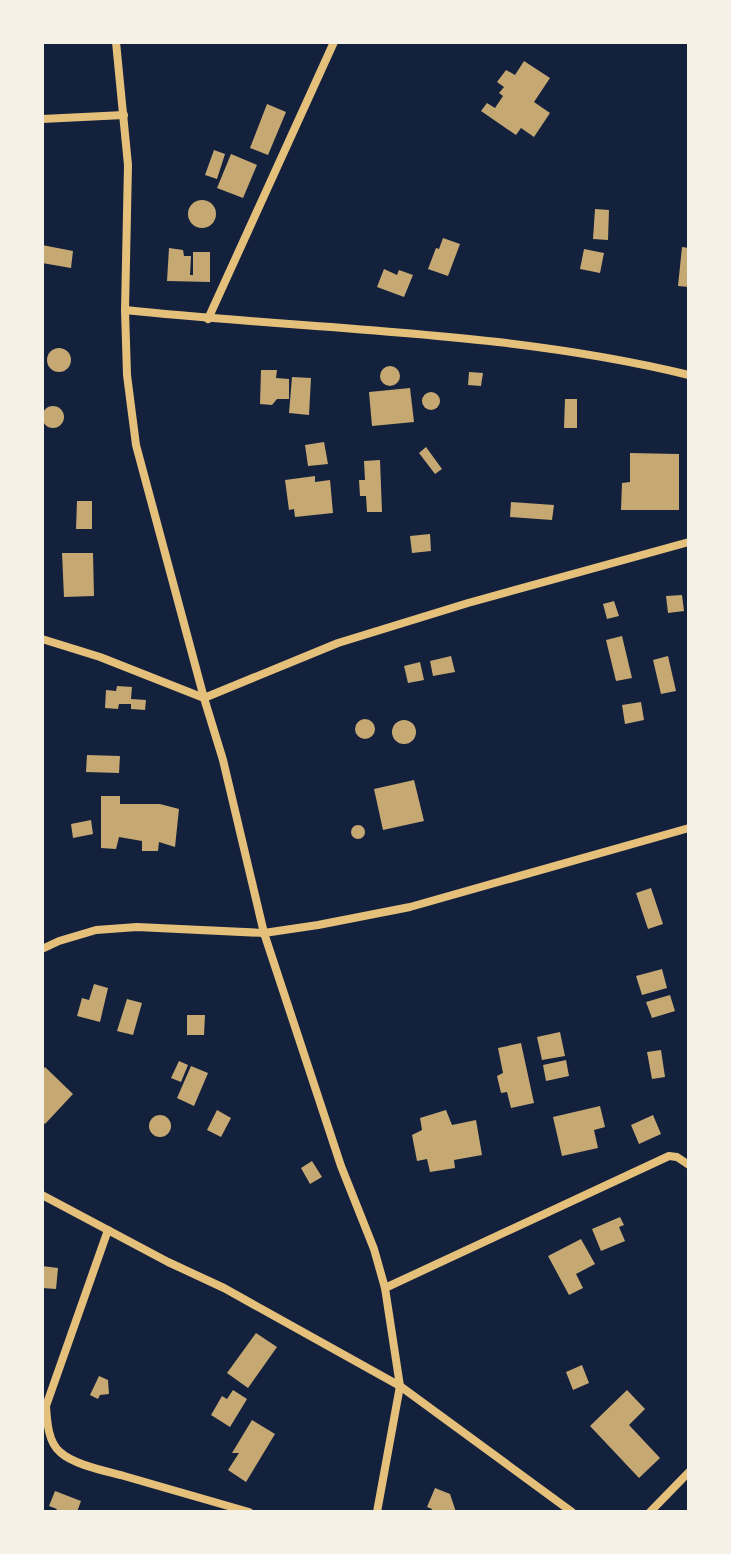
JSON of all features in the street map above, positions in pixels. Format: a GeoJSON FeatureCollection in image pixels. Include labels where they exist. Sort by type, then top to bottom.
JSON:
{"type":"FeatureCollection","features":[{"type":"Feature","properties":{"kind":"street"},"geometry":{"type":"LineString","coordinates":[[116,42],[128,165],[125,310],[127,375],[136,445],[223,760],[264,933],[385,1288],[400,1386],[377,1512]]}},
{"type":"Feature","properties":{"kind":"street"},"geometry":{"type":"LineString","coordinates":[[208,319],[334,42]]}},
{"type":"Feature","properties":{"kind":"street"},"geometry":{"type":"LineString","coordinates":[[42,119],[124,115]]}},
{"type":"Feature","properties":{"kind":"street"},"geometry":{"type":"LineString","coordinates":[[125,310],[483,339],[562,349],[689,375]]}},
{"type":"Feature","properties":{"kind":"street"},"geometry":{"type":"LineString","coordinates":[[42,639],[100,657],[204,698],[338,643],[468,603],[689,542]]}},
{"type":"Feature","properties":{"kind":"street"},"geometry":{"type":"LineString","coordinates":[[42,949],[96,930],[137,927],[264,933],[318,925],[410,907],[689,828]]}},
{"type":"Feature","properties":{"kind":"street"},"geometry":{"type":"LineString","coordinates":[[385,1288],[669,1156],[689,1165]]}},
{"type":"Feature","properties":{"kind":"street"},"geometry":{"type":"LineString","coordinates":[[42,1195],[224,1288],[400,1386],[572,1512]]}},
{"type":"Feature","properties":{"kind":"street"},"geometry":{"type":"LineString","coordinates":[[108,1230],[46,1406],[54,1443],[67,1458],[249,1512]]}},
{"type":"Feature","properties":{"kind":"street"},"geometry":{"type":"LineString","coordinates":[[650,1512],[689,1472]]}},
{"type":"Feature","properties":{"kind":"building"},"geometry":{"type":"Polygon","coordinates":[[[524,61],[550,78],[534,102],[550,113],[534,137],[521,128],[516,135],[481,111],[487,103],[495,108],[503,96],[499,93],[504,87],[497,82],[506,70],[515,75],[524,61]]]}},
{"type":"Feature","properties":{"kind":"building"},"geometry":{"type":"Polygon","coordinates":[[[267,104],[286,112],[268,155],[250,148],[267,104]]]}},
{"type":"Feature","properties":{"kind":"building"},"geometry":{"type":"Polygon","coordinates":[[[214,150],[225,154],[217,179],[205,175],[214,150]]]}},
{"type":"Feature","properties":{"kind":"building"},"geometry":{"type":"Polygon","coordinates":[[[231,154],[257,165],[243,198],[217,188],[231,154]]]}},
{"type":"Feature","properties":{"kind":"building"},"geometry":{"type":"Polygon","coordinates":[[[202,200],[212,204],[216,214],[212,224],[202,228],[192,224],[188,214],[192,204],[202,200]]]}},
{"type":"Feature","properties":{"kind":"building"},"geometry":{"type":"Polygon","coordinates":[[[595,209],[609,210],[608,240],[593,239],[595,209]]]}},
{"type":"Feature","properties":{"kind":"building"},"geometry":{"type":"Polygon","coordinates":[[[443,238],[460,244],[448,276],[428,269],[443,238]]]}},
{"type":"Feature","properties":{"kind":"building"},"geometry":{"type":"Polygon","coordinates":[[[42,245],[73,251],[71,268],[42,263],[42,245]]]}},
{"type":"Feature","properties":{"kind":"building"},"geometry":{"type":"Polygon","coordinates":[[[682,247],[689,248],[689,287],[678,286],[682,247]]]}},
{"type":"Feature","properties":{"kind":"building"},"geometry":{"type":"Polygon","coordinates":[[[169,248],[183,250],[184,256],[191,256],[190,275],[193,275],[193,252],[210,252],[210,282],[167,281],[169,248]]]}},
{"type":"Feature","properties":{"kind":"building"},"geometry":{"type":"Polygon","coordinates":[[[584,249],[604,253],[600,273],[580,269],[584,249]]]}},
{"type":"Feature","properties":{"kind":"building"},"geometry":{"type":"Polygon","coordinates":[[[384,269],[397,275],[399,270],[413,275],[404,297],[377,287],[384,269]]]}},
{"type":"Feature","properties":{"kind":"building"},"geometry":{"type":"Polygon","coordinates":[[[59,348],[67,352],[71,360],[67,368],[59,372],[51,368],[47,360],[51,352],[59,348]]]}},
{"type":"Feature","properties":{"kind":"building"},"geometry":{"type":"Polygon","coordinates":[[[390,366],[397,369],[400,376],[397,383],[390,386],[383,383],[380,376],[383,369],[390,366]]]}},
{"type":"Feature","properties":{"kind":"building"},"geometry":{"type":"Polygon","coordinates":[[[261,370],[277,370],[276,378],[289,379],[289,399],[277,399],[272,405],[260,404],[261,370]]]}},
{"type":"Feature","properties":{"kind":"building"},"geometry":{"type":"Polygon","coordinates":[[[469,372],[483,373],[481,386],[468,385],[469,372]]]}},
{"type":"Feature","properties":{"kind":"building"},"geometry":{"type":"Polygon","coordinates":[[[292,377],[311,378],[309,415],[289,413],[292,377]]]}},
{"type":"Feature","properties":{"kind":"building"},"geometry":{"type":"Polygon","coordinates":[[[410,388],[414,422],[372,426],[369,392],[410,388]]]}},
{"type":"Feature","properties":{"kind":"building"},"geometry":{"type":"Polygon","coordinates":[[[427,392],[435,392],[440,401],[438,408],[427,410],[422,405],[422,397],[427,392]]]}},
{"type":"Feature","properties":{"kind":"building"},"geometry":{"type":"Polygon","coordinates":[[[565,399],[577,399],[577,428],[564,428],[565,399]]]}},
{"type":"Feature","properties":{"kind":"building"},"geometry":{"type":"Polygon","coordinates":[[[53,406],[61,409],[64,417],[61,425],[53,428],[45,425],[42,417],[45,409],[53,406]]]}},
{"type":"Feature","properties":{"kind":"building"},"geometry":{"type":"Polygon","coordinates":[[[324,442],[328,464],[308,466],[305,445],[324,442]]]}},
{"type":"Feature","properties":{"kind":"building"},"geometry":{"type":"Polygon","coordinates":[[[426,447],[442,469],[435,474],[419,453],[426,447]]]}},
{"type":"Feature","properties":{"kind":"building"},"geometry":{"type":"Polygon","coordinates":[[[630,453],[679,454],[679,510],[621,510],[622,483],[630,482],[630,453]]]}},
{"type":"Feature","properties":{"kind":"building"},"geometry":{"type":"Polygon","coordinates":[[[380,460],[382,512],[367,512],[366,496],[360,496],[359,480],[365,480],[364,461],[380,460]]]}},
{"type":"Feature","properties":{"kind":"building"},"geometry":{"type":"Polygon","coordinates":[[[315,476],[315,482],[330,480],[333,513],[295,517],[294,509],[289,510],[285,480],[315,476]]]}},
{"type":"Feature","properties":{"kind":"building"},"geometry":{"type":"Polygon","coordinates":[[[77,501],[92,501],[92,529],[76,529],[77,501]]]}},
{"type":"Feature","properties":{"kind":"building"},"geometry":{"type":"Polygon","coordinates":[[[511,502],[554,505],[552,520],[510,517],[511,502]]]}},
{"type":"Feature","properties":{"kind":"building"},"geometry":{"type":"Polygon","coordinates":[[[430,534],[431,551],[412,553],[410,536],[430,534]]]}},
{"type":"Feature","properties":{"kind":"building"},"geometry":{"type":"Polygon","coordinates":[[[62,553],[93,553],[94,596],[64,597],[62,553]]]}},
{"type":"Feature","properties":{"kind":"building"},"geometry":{"type":"Polygon","coordinates":[[[682,595],[684,611],[668,613],[666,596],[682,595]]]}},
{"type":"Feature","properties":{"kind":"building"},"geometry":{"type":"Polygon","coordinates":[[[614,601],[619,616],[607,619],[603,604],[614,601]]]}},
{"type":"Feature","properties":{"kind":"building"},"geometry":{"type":"Polygon","coordinates":[[[622,636],[632,678],[616,681],[606,640],[622,636]]]}},
{"type":"Feature","properties":{"kind":"building"},"geometry":{"type":"Polygon","coordinates":[[[451,656],[455,672],[433,676],[430,661],[451,656]]]}},
{"type":"Feature","properties":{"kind":"building"},"geometry":{"type":"Polygon","coordinates":[[[668,656],[676,691],[661,694],[653,660],[668,656]]]}},
{"type":"Feature","properties":{"kind":"building"},"geometry":{"type":"Polygon","coordinates":[[[420,662],[424,680],[408,683],[404,666],[420,662]]]}},
{"type":"Feature","properties":{"kind":"building"},"geometry":{"type":"Polygon","coordinates":[[[117,686],[132,687],[131,699],[146,700],[145,710],[131,709],[131,704],[119,704],[118,709],[105,708],[106,690],[116,691],[117,686]]]}},
{"type":"Feature","properties":{"kind":"building"},"geometry":{"type":"Polygon","coordinates":[[[641,702],[644,720],[625,724],[622,705],[641,702]]]}},
{"type":"Feature","properties":{"kind":"building"},"geometry":{"type":"Polygon","coordinates":[[[361,719],[369,719],[375,729],[369,739],[361,739],[355,733],[355,725],[361,719]]]}},
{"type":"Feature","properties":{"kind":"building"},"geometry":{"type":"Polygon","coordinates":[[[404,720],[412,724],[416,732],[412,740],[404,744],[396,740],[392,732],[396,724],[404,720]]]}},
{"type":"Feature","properties":{"kind":"building"},"geometry":{"type":"Polygon","coordinates":[[[87,755],[120,756],[119,773],[86,772],[87,755]]]}},
{"type":"Feature","properties":{"kind":"building"},"geometry":{"type":"Polygon","coordinates":[[[414,780],[424,821],[383,830],[374,789],[414,780]]]}},
{"type":"Feature","properties":{"kind":"building"},"geometry":{"type":"Polygon","coordinates":[[[101,796],[120,796],[120,804],[160,804],[179,809],[175,847],[159,842],[158,851],[142,851],[142,841],[119,837],[116,849],[101,848],[101,796]]]}},
{"type":"Feature","properties":{"kind":"building"},"geometry":{"type":"Polygon","coordinates":[[[91,820],[93,834],[73,838],[71,824],[91,820]]]}},
{"type":"Feature","properties":{"kind":"building"},"geometry":{"type":"Polygon","coordinates":[[[358,825],[365,832],[358,839],[351,832],[358,825]]]}},
{"type":"Feature","properties":{"kind":"building"},"geometry":{"type":"Polygon","coordinates":[[[651,888],[663,924],[648,929],[636,893],[651,888]]]}},
{"type":"Feature","properties":{"kind":"building"},"geometry":{"type":"Polygon","coordinates":[[[662,969],[667,988],[642,995],[636,976],[662,969]]]}},
{"type":"Feature","properties":{"kind":"building"},"geometry":{"type":"Polygon","coordinates":[[[94,984],[108,988],[100,1022],[77,1016],[82,998],[89,1000],[94,984]]]}},
{"type":"Feature","properties":{"kind":"building"},"geometry":{"type":"Polygon","coordinates":[[[670,995],[675,1011],[652,1018],[646,1002],[670,995]]]}},
{"type":"Feature","properties":{"kind":"building"},"geometry":{"type":"Polygon","coordinates":[[[127,999],[142,1003],[133,1035],[117,1031],[127,999]]]}},
{"type":"Feature","properties":{"kind":"building"},"geometry":{"type":"Polygon","coordinates":[[[187,1015],[205,1015],[204,1035],[187,1035],[187,1015]]]}},
{"type":"Feature","properties":{"kind":"building"},"geometry":{"type":"Polygon","coordinates":[[[560,1032],[565,1056],[542,1060],[537,1037],[560,1032]]]}},
{"type":"Feature","properties":{"kind":"building"},"geometry":{"type":"Polygon","coordinates":[[[521,1043],[534,1103],[511,1108],[507,1092],[501,1093],[497,1076],[503,1073],[498,1048],[521,1043]]]}},
{"type":"Feature","properties":{"kind":"building"},"geometry":{"type":"Polygon","coordinates":[[[661,1050],[665,1077],[652,1079],[647,1052],[661,1050]]]}},
{"type":"Feature","properties":{"kind":"building"},"geometry":{"type":"Polygon","coordinates":[[[566,1060],[569,1076],[546,1081],[543,1065],[566,1060]]]}},
{"type":"Feature","properties":{"kind":"building"},"geometry":{"type":"Polygon","coordinates":[[[179,1061],[188,1065],[181,1082],[171,1078],[179,1061]]]}},
{"type":"Feature","properties":{"kind":"building"},"geometry":{"type":"Polygon","coordinates":[[[191,1066],[208,1073],[194,1106],[177,1098],[191,1066]]]}},
{"type":"Feature","properties":{"kind":"building"},"geometry":{"type":"Polygon","coordinates":[[[45,1067],[73,1094],[45,1124],[42,1122],[42,1071],[45,1067]]]}},
{"type":"Feature","properties":{"kind":"building"},"geometry":{"type":"Polygon","coordinates":[[[600,1106],[605,1127],[594,1130],[598,1148],[562,1156],[553,1117],[600,1106]]]}},
{"type":"Feature","properties":{"kind":"building"},"geometry":{"type":"Polygon","coordinates":[[[217,1110],[231,1118],[221,1137],[207,1130],[217,1110]]]}},
{"type":"Feature","properties":{"kind":"building"},"geometry":{"type":"Polygon","coordinates":[[[446,1110],[452,1125],[476,1120],[482,1155],[454,1160],[455,1168],[430,1172],[427,1159],[417,1161],[412,1135],[422,1130],[420,1118],[446,1110]]]}},
{"type":"Feature","properties":{"kind":"building"},"geometry":{"type":"Polygon","coordinates":[[[156,1115],[164,1115],[171,1126],[164,1137],[156,1137],[149,1130],[149,1122],[156,1115]]]}},
{"type":"Feature","properties":{"kind":"building"},"geometry":{"type":"Polygon","coordinates":[[[653,1115],[661,1134],[639,1144],[631,1125],[653,1115]]]}},
{"type":"Feature","properties":{"kind":"building"},"geometry":{"type":"Polygon","coordinates":[[[312,1161],[322,1177],[310,1184],[301,1168],[312,1161]]]}},
{"type":"Feature","properties":{"kind":"building"},"geometry":{"type":"Polygon","coordinates":[[[620,1217],[624,1225],[619,1227],[625,1241],[601,1251],[592,1229],[620,1217]]]}},
{"type":"Feature","properties":{"kind":"building"},"geometry":{"type":"Polygon","coordinates":[[[581,1239],[595,1264],[576,1274],[583,1288],[569,1295],[548,1256],[581,1239]]]}},
{"type":"Feature","properties":{"kind":"building"},"geometry":{"type":"Polygon","coordinates":[[[42,1266],[58,1268],[56,1289],[42,1288],[42,1266]]]}},
{"type":"Feature","properties":{"kind":"building"},"geometry":{"type":"Polygon","coordinates":[[[256,1333],[277,1347],[248,1388],[227,1373],[256,1333]]]}},
{"type":"Feature","properties":{"kind":"building"},"geometry":{"type":"Polygon","coordinates":[[[582,1365],[589,1383],[573,1390],[566,1372],[582,1365]]]}},
{"type":"Feature","properties":{"kind":"building"},"geometry":{"type":"Polygon","coordinates":[[[99,1376],[108,1380],[109,1394],[100,1395],[98,1399],[90,1395],[99,1376]]]}},
{"type":"Feature","properties":{"kind":"building"},"geometry":{"type":"Polygon","coordinates":[[[233,1390],[247,1399],[230,1427],[211,1415],[222,1396],[227,1399],[233,1390]]]}},
{"type":"Feature","properties":{"kind":"building"},"geometry":{"type":"Polygon","coordinates":[[[627,1390],[645,1409],[629,1425],[660,1458],[639,1478],[590,1426],[627,1390]]]}},
{"type":"Feature","properties":{"kind":"building"},"geometry":{"type":"Polygon","coordinates":[[[252,1420],[275,1434],[246,1482],[228,1470],[239,1453],[232,1453],[252,1420]]]}},
{"type":"Feature","properties":{"kind":"building"},"geometry":{"type":"Polygon","coordinates":[[[435,1488],[450,1494],[456,1512],[431,1512],[432,1509],[427,1507],[435,1488]]]}},
{"type":"Feature","properties":{"kind":"building"},"geometry":{"type":"Polygon","coordinates":[[[55,1491],[81,1501],[77,1512],[55,1512],[57,1509],[49,1506],[55,1491]]]}}]}
